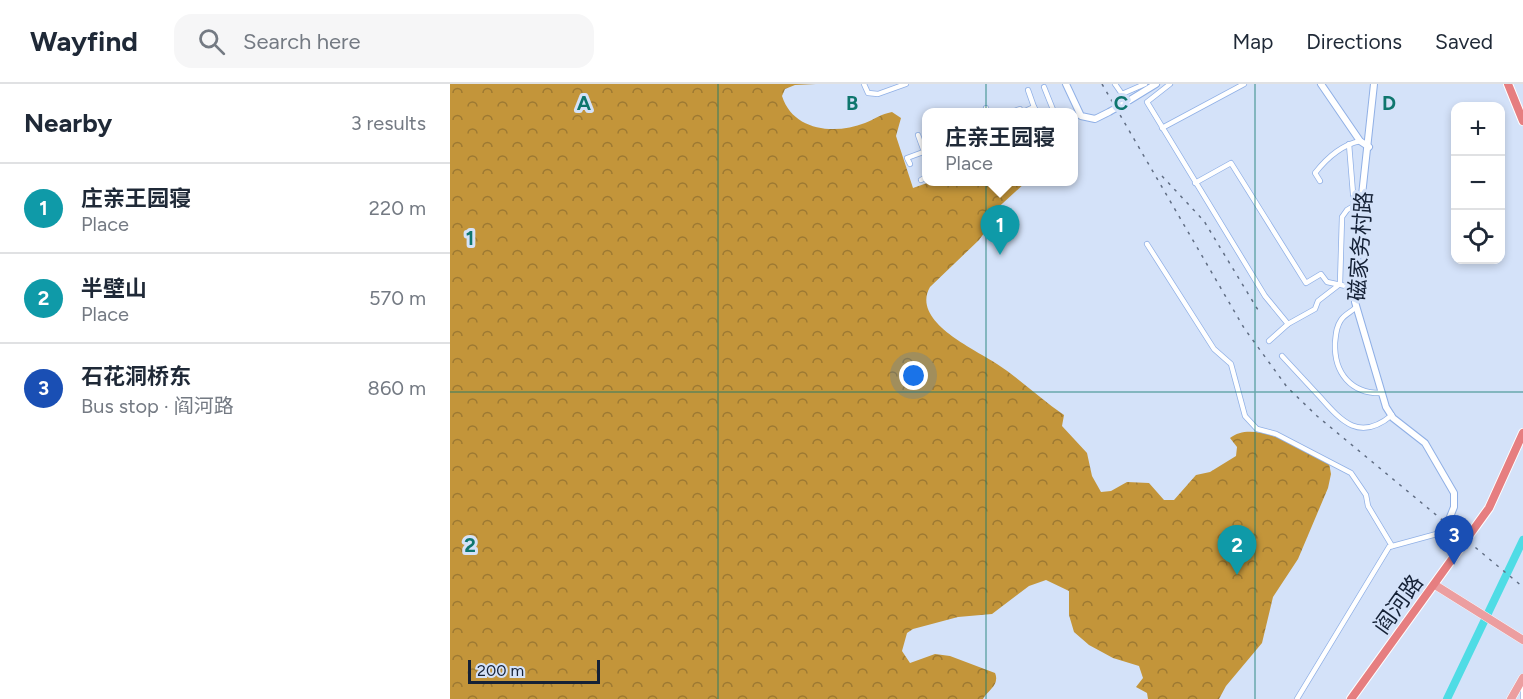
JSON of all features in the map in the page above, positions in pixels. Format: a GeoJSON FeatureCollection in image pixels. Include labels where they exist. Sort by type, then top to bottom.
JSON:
{"type":"FeatureCollection","features":[{"type":"Feature","properties":{"kind":"highway"},"geometry":{"type":"LineString","coordinates":[[1508,84],[1523,121]]}},
{"type":"Feature","properties":{"kind":"highway","name":"阎河路"},"geometry":{"type":"LineString","coordinates":[[1351,699],[1463,548],[1499,490],[1523,433]]}},
{"type":"Feature","properties":{"kind":"main road"},"geometry":{"type":"LineString","coordinates":[[1435,585],[1523,640]]}},
{"type":"Feature","properties":{"kind":"main road"},"geometry":{"type":"LineString","coordinates":[[1511,699],[1523,678]]}},
{"type":"Feature","properties":{"kind":"street"},"geometry":{"type":"LineString","coordinates":[[864,84],[868,93],[878,94],[906,84]]}},
{"type":"Feature","properties":{"kind":"street"},"geometry":{"type":"LineString","coordinates":[[1066,84],[1074,108]]}},
{"type":"Feature","properties":{"kind":"street"},"geometry":{"type":"LineString","coordinates":[[1115,84],[1122,94],[1145,84]]}},
{"type":"Feature","properties":{"kind":"street"},"geometry":{"type":"LineString","coordinates":[[1078,116],[1095,119],[1156,84]]}},
{"type":"Feature","properties":{"kind":"street"},"geometry":{"type":"LineString","coordinates":[[1170,84],[1147,102],[1264,296],[1288,324]]}},
{"type":"Feature","properties":{"kind":"street"},"geometry":{"type":"LineString","coordinates":[[1162,128],[1244,84]]}},
{"type":"Feature","properties":{"kind":"street"},"geometry":{"type":"LineString","coordinates":[[1321,84],[1360,141],[1369,147]]}},
{"type":"Feature","properties":{"kind":"street","name":"磁家务村路"},"geometry":{"type":"LineString","coordinates":[[1374,84],[1362,201],[1355,308],[1382,393],[1392,415],[1425,443],[1454,493],[1454,507],[1444,532]]}},
{"type":"Feature","properties":{"kind":"street"},"geometry":{"type":"LineString","coordinates":[[1044,87],[1052,108]]}},
{"type":"Feature","properties":{"kind":"street"},"geometry":{"type":"LineString","coordinates":[[1028,90],[1034,108]]}},
{"type":"Feature","properties":{"kind":"street"},"geometry":{"type":"LineString","coordinates":[[918,135],[922,144]]}},
{"type":"Feature","properties":{"kind":"street"},"geometry":{"type":"LineString","coordinates":[[1320,181],[1315,173],[1326,159],[1349,144],[1360,141]]}},
{"type":"Feature","properties":{"kind":"street"},"geometry":{"type":"LineString","coordinates":[[1349,144],[1354,206]]}},
{"type":"Feature","properties":{"kind":"street"},"geometry":{"type":"LineString","coordinates":[[910,164],[907,158],[922,154]]}},
{"type":"Feature","properties":{"kind":"street"},"geometry":{"type":"LineString","coordinates":[[1195,183],[1231,162],[1306,283],[1321,274],[1327,282],[1355,288]]}},
{"type":"Feature","properties":{"kind":"street"},"geometry":{"type":"LineString","coordinates":[[1340,284],[1342,217],[1362,201]]}},
{"type":"Feature","properties":{"kind":"street"},"geometry":{"type":"LineString","coordinates":[[1147,244],[1214,349],[1231,364],[1245,416],[1257,429],[1276,434],[1351,473],[1366,495],[1368,506],[1392,546]]}},
{"type":"Feature","properties":{"kind":"street"},"geometry":{"type":"LineString","coordinates":[[1269,341],[1288,324],[1315,309],[1318,301],[1340,284]]}},
{"type":"Feature","properties":{"kind":"street"},"geometry":{"type":"LineString","coordinates":[[1355,308],[1341,318],[1336,330],[1335,354],[1342,378],[1366,394],[1382,393]]}},
{"type":"Feature","properties":{"kind":"street"},"geometry":{"type":"LineString","coordinates":[[1282,356],[1330,412],[1350,426],[1360,428],[1379,426],[1392,415]]}},
{"type":"Feature","properties":{"kind":"street"},"geometry":{"type":"LineString","coordinates":[[1297,699],[1389,547],[1444,532],[1463,548]]}},
{"type":"Feature","properties":{"kind":"street"},"geometry":{"type":"LineString","coordinates":[[1523,689],[1523,699]]}},
{"type":"Feature","properties":{"kind":"green space"},"geometry":{"type":"Polygon","coordinates":[[[450,84],[816,84],[795,85],[785,89],[782,96],[787,108],[805,123],[828,129],[841,129],[865,123],[892,112],[901,118],[896,136],[913,188],[922,185],[1022,186],[991,214],[987,229],[979,240],[930,287],[926,300],[929,312],[948,333],[1006,370],[1064,415],[1062,426],[1087,453],[1092,476],[1101,492],[1111,491],[1127,482],[1149,483],[1164,500],[1174,500],[1196,475],[1210,472],[1236,456],[1237,447],[1230,438],[1240,433],[1253,432],[1280,438],[1329,463],[1331,474],[1328,488],[1298,559],[1273,597],[1262,643],[1226,686],[1219,699],[1148,699],[1147,693],[1136,687],[1143,678],[1139,666],[1113,658],[1089,645],[1074,632],[1069,615],[1069,591],[1046,580],[1029,586],[992,614],[958,617],[913,629],[907,633],[902,651],[910,663],[935,654],[950,656],[995,673],[995,684],[983,699],[450,699],[450,84]]]}},
{"type":"Feature","properties":{"kind":"waterway"},"geometry":{"type":"LineString","coordinates":[[1447,699],[1523,540]]}},
{"type":"Feature","properties":{"kind":"railway"},"geometry":{"type":"LineString","coordinates":[[1102,84],[1244,328],[1287,387],[1317,416],[1523,587]]}},
{"type":"Feature","properties":{"kind":"railway"},"geometry":{"type":"LineString","coordinates":[[1162,176],[1204,221],[1258,310]]}},
{"type":"Feature","properties":{"kind":"place","name":"庄亲王园寝"},"geometry":{"type":"Point","coordinates":[1000,255]}},
{"type":"Feature","properties":{"kind":"place","name":"石花洞桥东"},"geometry":{"type":"Point","coordinates":[1454,565]}},
{"type":"Feature","properties":{"kind":"place","name":"半壁山"},"geometry":{"type":"Point","coordinates":[1237,575]}}]}
